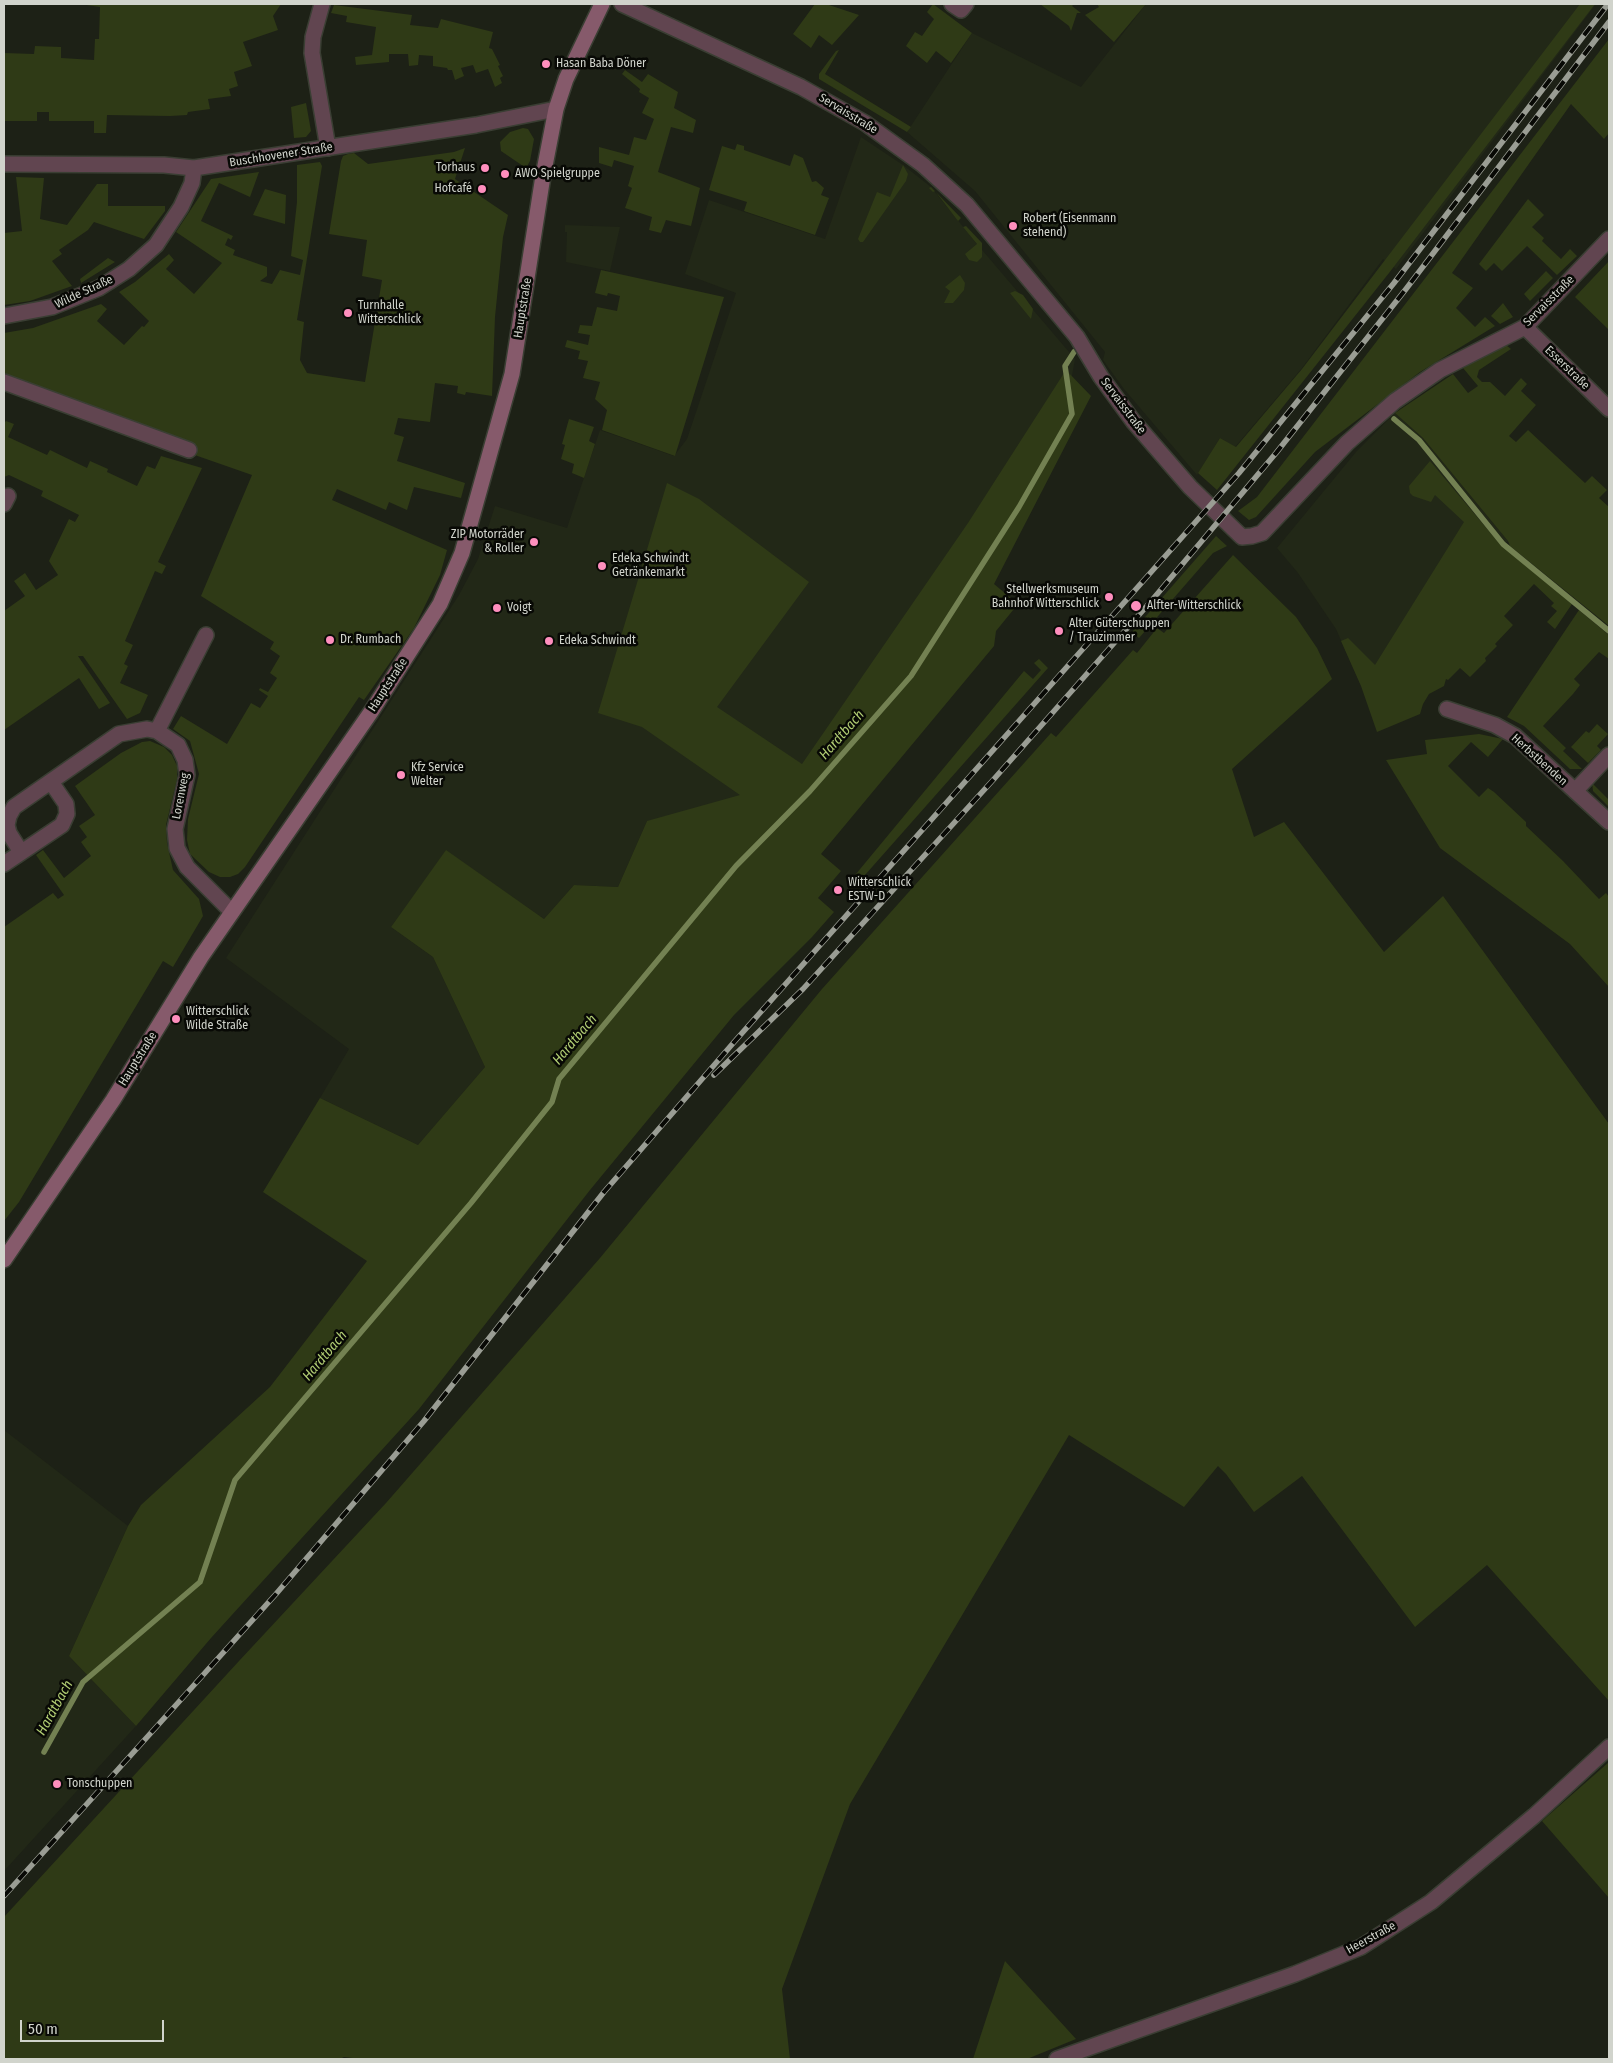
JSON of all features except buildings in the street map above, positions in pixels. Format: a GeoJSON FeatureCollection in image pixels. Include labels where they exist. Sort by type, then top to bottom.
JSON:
{"type":"FeatureCollection","features":[{"type":"Feature","properties":{"kind":"main road","name":"Hauptstraße"},"geometry":{"type":"LineString","coordinates":[[4,1260],[114,1100],[201,957],[382,695],[440,604],[461,558],[512,374],[543,176],[556,109],[570,72],[602,4]]}},
{"type":"Feature","properties":{"kind":"street"},"geometry":{"type":"LineString","coordinates":[[322,4],[313,37],[312,53],[328,148]]}},
{"type":"Feature","properties":{"kind":"street","name":"Servaisstraße"},"geometry":{"type":"LineString","coordinates":[[622,4],[802,87],[865,123],[923,165],[967,205],[1077,337],[1101,377],[1133,421],[1190,487],[1242,537],[1262,533],[1347,443],[1395,401],[1440,370],[1525,327],[1609,239]]}},
{"type":"Feature","properties":{"kind":"street","name":"Buschhovener Straße"},"geometry":{"type":"LineString","coordinates":[[4,164],[164,165],[194,168],[476,125],[556,109]]}},
{"type":"Feature","properties":{"kind":"street","name":"Wilde Straße"},"geometry":{"type":"LineString","coordinates":[[4,316],[52,308],[99,288],[129,269],[156,245],[181,207],[192,183],[194,168]]}},
{"type":"Feature","properties":{"kind":"street","name":"Esserstraße"},"geometry":{"type":"LineString","coordinates":[[1525,327],[1609,409]]}},
{"type":"Feature","properties":{"kind":"street"},"geometry":{"type":"LineString","coordinates":[[4,382],[189,450]]}},
{"type":"Feature","properties":{"kind":"street"},"geometry":{"type":"LineString","coordinates":[[21,852],[9,833],[7,825],[14,807],[119,734],[147,729],[157,731],[206,635]]}},
{"type":"Feature","properties":{"kind":"street","name":"Herbstbenden"},"geometry":{"type":"LineString","coordinates":[[1447,709],[1495,725],[1514,736],[1609,822]]}},
{"type":"Feature","properties":{"kind":"street","name":"Lorenweg"},"geometry":{"type":"LineString","coordinates":[[157,731],[178,745],[185,760],[187,775],[175,829],[177,848],[187,867],[232,912]]}},
{"type":"Feature","properties":{"kind":"street","name":"Herbstbenden"},"geometry":{"type":"LineString","coordinates":[[1575,791],[1609,755]]}},
{"type":"Feature","properties":{"kind":"street"},"geometry":{"type":"LineString","coordinates":[[4,864],[62,825],[67,814],[66,804],[51,782]]}},
{"type":"Feature","properties":{"kind":"street","name":"Heerstraße"},"geometry":{"type":"LineString","coordinates":[[1057,2059],[1295,1974],[1361,1947],[1431,1902],[1534,1816],[1609,1747]]}},
{"type":"Feature","properties":{"kind":"shaded area"},"geometry":{"type":"Polygon","coordinates":[[[1146,4],[1596,4],[1396,269],[1383,259],[1302,368],[1235,447],[1220,438],[1197,475],[1124,389],[1103,360],[1105,352],[975,191],[907,132],[972,33],[1081,87],[1146,4]]]}},
{"type":"Feature","properties":{"kind":"shaded area"},"geometry":{"type":"Polygon","coordinates":[[[861,137],[903,165],[931,187],[1075,359],[1063,425],[791,828],[647,821],[618,887],[574,885],[544,919],[446,851],[391,927],[433,957],[485,1067],[418,1145],[320,1098],[349,1049],[226,958],[459,595],[478,559],[495,506],[567,528],[600,430],[674,456],[687,439],[736,293],[685,274],[709,200],[825,239],[861,137]]]}},
{"type":"Feature","properties":{"kind":"shaded area"},"geometry":{"type":"Polygon","coordinates":[[[565,225],[620,227],[610,271],[566,262],[567,232],[565,232],[565,225]]]}},
{"type":"Feature","properties":{"kind":"shaded area"},"geometry":{"type":"Polygon","coordinates":[[[1395,413],[1423,438],[1508,541],[1361,686],[1336,629],[1298,573],[1277,548],[1356,452],[1395,413]]]}},
{"type":"Feature","properties":{"kind":"shaded area"},"geometry":{"type":"Polygon","coordinates":[[[4,1430],[128,1526],[69,1656],[136,1726],[4,1871],[4,1430]]]}},
{"type":"Feature","properties":{"kind":"green space"},"geometry":{"type":"Polygon","coordinates":[[[80,4],[281,4],[273,16],[278,30],[243,42],[252,66],[234,72],[238,86],[229,89],[231,96],[208,99],[210,109],[188,112],[187,115],[170,116],[107,115],[106,133],[94,133],[94,121],[49,121],[49,112],[37,112],[37,121],[4,121],[4,53],[34,54],[35,46],[61,47],[61,58],[94,60],[95,39],[99,39],[100,7],[80,4]]]}},
{"type":"Feature","properties":{"kind":"green space"},"geometry":{"type":"Polygon","coordinates":[[[815,4],[826,4],[859,15],[832,45],[819,35],[811,48],[793,34],[815,4]]]}},
{"type":"Feature","properties":{"kind":"green space"},"geometry":{"type":"Polygon","coordinates":[[[933,4],[972,33],[951,63],[936,51],[927,63],[906,46],[915,32],[922,36],[934,19],[927,12],[933,4]]]}},
{"type":"Feature","properties":{"kind":"green space"},"geometry":{"type":"Polygon","coordinates":[[[1040,4],[1074,4],[1072,6],[1081,13],[1077,13],[1071,31],[1069,26],[1040,4]]]}},
{"type":"Feature","properties":{"kind":"green space"},"geometry":{"type":"Polygon","coordinates":[[[1097,4],[1146,4],[1114,42],[1085,15],[1099,7],[1097,4]]]}},
{"type":"Feature","properties":{"kind":"green space"},"geometry":{"type":"Polygon","coordinates":[[[1580,4],[1595,4],[1389,273],[1217,490],[1198,473],[1220,438],[1236,447],[1302,369],[1580,4]]]}},
{"type":"Feature","properties":{"kind":"green space"},"geometry":{"type":"Polygon","coordinates":[[[334,5],[412,15],[410,25],[438,28],[441,19],[493,32],[489,48],[492,49],[500,65],[498,66],[503,76],[500,78],[502,83],[495,87],[488,69],[476,73],[473,65],[461,68],[464,76],[455,80],[452,70],[433,66],[433,56],[419,55],[418,65],[409,66],[408,54],[389,54],[389,62],[356,65],[355,57],[372,55],[376,27],[346,22],[347,16],[331,13],[334,5]]]}},
{"type":"Feature","properties":{"kind":"green space"},"geometry":{"type":"Polygon","coordinates":[[[1609,39],[1609,133],[1604,139],[1571,104],[1452,273],[1473,288],[1456,308],[1475,327],[1485,317],[1495,326],[1420,372],[1315,452],[1256,517],[1249,520],[1238,511],[1257,497],[1609,39]]]}},
{"type":"Feature","properties":{"kind":"green space"},"geometry":{"type":"Polygon","coordinates":[[[839,50],[825,74],[911,127],[907,132],[819,79],[819,74],[836,51],[839,50]]]}},
{"type":"Feature","properties":{"kind":"green space"},"geometry":{"type":"Polygon","coordinates":[[[625,70],[642,82],[648,74],[678,92],[674,108],[696,120],[693,133],[671,127],[658,172],[700,188],[691,226],[666,220],[661,233],[649,230],[652,217],[625,208],[632,188],[628,186],[634,166],[614,160],[612,167],[599,163],[599,147],[629,155],[634,137],[646,140],[654,119],[642,113],[649,98],[639,92],[640,89],[622,74],[625,70]]]}},
{"type":"Feature","properties":{"kind":"green space"},"geometry":{"type":"Polygon","coordinates":[[[306,103],[311,131],[306,137],[294,138],[291,107],[306,103]]]}},
{"type":"Feature","properties":{"kind":"green space"},"geometry":{"type":"Polygon","coordinates":[[[523,128],[528,129],[534,139],[530,161],[526,168],[501,151],[500,142],[510,132],[523,128]]]}},
{"type":"Feature","properties":{"kind":"green space"},"geometry":{"type":"Polygon","coordinates":[[[737,144],[744,146],[744,150],[790,166],[794,154],[803,158],[812,182],[816,181],[824,188],[821,195],[829,198],[815,235],[744,211],[747,202],[709,190],[722,146],[735,150],[737,144]]]}},
{"type":"Feature","properties":{"kind":"green space"},"geometry":{"type":"Polygon","coordinates":[[[465,148],[455,179],[508,215],[503,237],[495,317],[492,396],[466,392],[465,395],[457,393],[458,386],[435,383],[430,422],[398,418],[394,434],[404,437],[397,461],[465,483],[461,498],[414,487],[407,510],[389,502],[386,510],[337,489],[332,500],[447,550],[440,575],[414,628],[364,700],[359,697],[245,867],[238,874],[230,877],[220,877],[209,872],[190,854],[187,840],[188,819],[199,774],[190,741],[173,729],[181,716],[227,744],[251,703],[260,708],[268,696],[259,690],[260,688],[268,692],[277,678],[270,673],[280,656],[270,649],[274,642],[201,596],[252,475],[189,453],[4,376],[4,333],[33,328],[101,304],[107,309],[97,321],[124,345],[149,321],[119,292],[135,282],[169,254],[174,260],[166,269],[194,294],[222,263],[176,232],[211,179],[259,172],[250,197],[219,183],[201,221],[233,236],[231,240],[228,238],[225,245],[235,250],[233,255],[267,267],[267,276],[260,281],[272,284],[280,270],[300,275],[303,260],[291,256],[297,202],[297,165],[320,162],[322,166],[297,320],[304,322],[300,360],[307,373],[365,382],[382,280],[362,276],[367,240],[329,234],[343,156],[354,153],[368,164],[454,152],[465,148]]]}},
{"type":"Feature","properties":{"kind":"green space"},"geometry":{"type":"Polygon","coordinates":[[[903,165],[908,174],[906,181],[863,242],[860,242],[858,239],[877,192],[890,197],[903,165]]]}},
{"type":"Feature","properties":{"kind":"green space"},"geometry":{"type":"Polygon","coordinates":[[[16,177],[44,178],[40,219],[67,225],[97,184],[108,184],[108,206],[165,206],[165,211],[144,239],[94,222],[88,230],[59,250],[62,254],[52,261],[72,286],[30,301],[4,305],[4,233],[22,231],[16,177]]]}},
{"type":"Feature","properties":{"kind":"green space"},"geometry":{"type":"Polygon","coordinates":[[[265,189],[286,195],[285,224],[253,215],[265,189]]]}},
{"type":"Feature","properties":{"kind":"green space"},"geometry":{"type":"Polygon","coordinates":[[[935,192],[961,218],[958,221],[935,192]]]}},
{"type":"Feature","properties":{"kind":"green space"},"geometry":{"type":"Polygon","coordinates":[[[1528,199],[1544,215],[1532,227],[1544,238],[1542,241],[1561,259],[1570,249],[1577,256],[1557,275],[1527,246],[1502,271],[1494,263],[1486,271],[1479,264],[1528,199]]]}},
{"type":"Feature","properties":{"kind":"green space"},"geometry":{"type":"Polygon","coordinates":[[[966,226],[982,243],[982,257],[977,262],[969,260],[965,254],[977,244],[963,227],[966,226]]]}},
{"type":"Feature","properties":{"kind":"green space"},"geometry":{"type":"Polygon","coordinates":[[[108,258],[115,262],[81,283],[80,279],[108,258]]]}},
{"type":"Feature","properties":{"kind":"green space"},"geometry":{"type":"Polygon","coordinates":[[[1609,261],[1609,330],[1575,297],[1609,261]]]}},
{"type":"Feature","properties":{"kind":"green space"},"geometry":{"type":"Polygon","coordinates":[[[601,270],[724,297],[675,456],[602,430],[607,410],[595,399],[600,382],[583,378],[588,361],[578,359],[580,351],[565,347],[567,340],[588,345],[590,335],[578,333],[580,325],[592,326],[597,307],[617,311],[620,296],[608,293],[607,296],[595,293],[601,270]]]}},
{"type":"Feature","properties":{"kind":"green space"},"geometry":{"type":"Polygon","coordinates":[[[1546,271],[1553,278],[1530,301],[1524,294],[1546,271]]]}},
{"type":"Feature","properties":{"kind":"green space"},"geometry":{"type":"Polygon","coordinates":[[[960,275],[965,283],[964,290],[953,303],[944,303],[950,291],[945,287],[960,275]]]}},
{"type":"Feature","properties":{"kind":"green space"},"geometry":{"type":"Polygon","coordinates":[[[1015,291],[1023,295],[1033,309],[1031,319],[1010,293],[1015,291]]]}},
{"type":"Feature","properties":{"kind":"green space"},"geometry":{"type":"Polygon","coordinates":[[[1503,303],[1513,317],[1500,324],[1491,316],[1503,303]]]}},
{"type":"Feature","properties":{"kind":"green space"},"geometry":{"type":"Polygon","coordinates":[[[1502,345],[1506,345],[1511,349],[1479,370],[1477,377],[1482,382],[1490,382],[1505,396],[1521,378],[1527,384],[1521,391],[1536,405],[1509,436],[1516,442],[1528,430],[1585,483],[1592,476],[1607,490],[1599,498],[1609,507],[1609,626],[1510,546],[1508,541],[1423,438],[1395,413],[1453,374],[1468,393],[1478,386],[1463,368],[1502,345]]]}},
{"type":"Feature","properties":{"kind":"green space"},"geometry":{"type":"Polygon","coordinates":[[[1066,370],[1091,396],[994,584],[1018,604],[996,631],[994,646],[821,854],[841,871],[818,898],[834,912],[812,937],[734,1015],[590,1190],[419,1409],[211,1638],[136,1726],[69,1656],[128,1526],[141,1505],[270,1387],[367,1261],[263,1192],[320,1098],[418,1145],[485,1067],[433,957],[391,927],[446,850],[544,919],[574,885],[618,887],[647,821],[740,795],[642,727],[598,713],[667,483],[699,499],[809,582],[717,707],[802,764],[968,523],[1066,370]]]}},
{"type":"Feature","properties":{"kind":"green space"},"geometry":{"type":"Polygon","coordinates":[[[569,419],[594,427],[589,441],[595,444],[584,478],[572,473],[574,464],[561,459],[565,445],[562,444],[569,419]]]}},
{"type":"Feature","properties":{"kind":"green space"},"geometry":{"type":"Polygon","coordinates":[[[6,421],[14,424],[8,437],[47,455],[50,450],[87,468],[90,461],[108,469],[107,472],[137,486],[147,466],[155,469],[161,456],[202,468],[158,562],[166,566],[162,574],[155,571],[125,641],[133,645],[124,664],[128,666],[120,683],[148,695],[140,713],[127,719],[83,656],[78,656],[110,703],[99,709],[79,678],[4,730],[4,611],[25,596],[14,581],[25,573],[36,590],[58,575],[49,561],[69,519],[75,522],[79,515],[41,496],[43,491],[9,475],[4,477],[4,423],[6,421]]]}},
{"type":"Feature","properties":{"kind":"green space"},"geometry":{"type":"Polygon","coordinates":[[[1430,461],[1499,543],[1572,604],[1555,629],[1547,622],[1557,611],[1551,606],[1554,603],[1534,584],[1504,616],[1513,625],[1495,644],[1497,646],[1485,658],[1486,661],[1470,677],[1460,668],[1448,680],[1446,679],[1444,686],[1429,694],[1420,714],[1377,732],[1361,686],[1341,641],[1348,638],[1375,665],[1464,522],[1435,495],[1431,502],[1413,496],[1410,493],[1409,486],[1430,461]]]}},
{"type":"Feature","properties":{"kind":"green space"},"geometry":{"type":"Polygon","coordinates":[[[1216,536],[1227,546],[1213,553],[1139,638],[1132,632],[1216,536]]]}},
{"type":"Feature","properties":{"kind":"green space"},"geometry":{"type":"Polygon","coordinates":[[[1233,555],[1296,617],[1317,648],[1332,679],[1232,769],[1254,837],[1284,822],[1384,952],[1443,896],[1609,1124],[1609,1701],[1487,1565],[1415,1627],[1302,1476],[1254,1512],[1218,1466],[1184,1507],[1069,1435],[850,1804],[782,1989],[790,2059],[361,2059],[344,2057],[340,2059],[4,2059],[4,1917],[386,1503],[600,1258],[822,989],[1051,733],[1056,737],[1133,650],[1137,653],[1157,628],[1164,633],[1233,555]]]}},
{"type":"Feature","properties":{"kind":"green space"},"geometry":{"type":"Polygon","coordinates":[[[1579,610],[1609,635],[1609,659],[1599,652],[1574,679],[1580,685],[1543,726],[1566,748],[1563,751],[1582,769],[1570,769],[1524,726],[1507,717],[1579,610]]]}},
{"type":"Feature","properties":{"kind":"green space"},"geometry":{"type":"Polygon","coordinates":[[[1039,659],[1048,668],[850,892],[848,885],[851,880],[1024,671],[1033,679],[1041,670],[1034,663],[1039,659]]]}},
{"type":"Feature","properties":{"kind":"green space"},"geometry":{"type":"Polygon","coordinates":[[[1597,724],[1608,734],[1597,746],[1601,750],[1588,763],[1571,747],[1586,731],[1589,733],[1597,724]]]}},
{"type":"Feature","properties":{"kind":"green space"},"geometry":{"type":"Polygon","coordinates":[[[1479,734],[1503,739],[1488,757],[1471,742],[1448,766],[1479,797],[1488,788],[1494,792],[1526,822],[1526,826],[1599,899],[1606,893],[1609,897],[1609,987],[1570,944],[1440,848],[1386,760],[1427,754],[1425,740],[1479,734]]]}},
{"type":"Feature","properties":{"kind":"green space"},"geometry":{"type":"Polygon","coordinates":[[[150,741],[164,747],[172,755],[177,766],[177,779],[166,825],[167,843],[173,870],[199,899],[203,916],[173,967],[163,961],[19,1202],[4,1221],[4,927],[53,893],[58,899],[64,895],[36,855],[43,850],[64,878],[91,856],[81,842],[87,837],[79,826],[95,815],[75,786],[121,753],[142,742],[150,741]]]}},
{"type":"Feature","properties":{"kind":"green space"},"geometry":{"type":"Polygon","coordinates":[[[1592,783],[1609,800],[1609,807],[1593,791],[1592,783]]]}},
{"type":"Feature","properties":{"kind":"green space"},"geometry":{"type":"Polygon","coordinates":[[[1609,1762],[1609,1898],[1542,1821],[1609,1762]]]}},
{"type":"Feature","properties":{"kind":"green space"},"geometry":{"type":"Polygon","coordinates":[[[1005,1961],[1076,2039],[1027,2059],[973,2059],[1005,1961]]]}},
{"type":"Feature","properties":{"kind":"waterway","name":"Hardtbach"},"geometry":{"type":"LineString","coordinates":[[44,1752],[83,1682],[200,1582],[235,1480],[471,1203],[552,1102],[559,1079],[736,866],[810,791],[911,676],[1019,507],[1072,414],[1065,366],[1074,352]]}},
{"type":"Feature","properties":{"kind":"waterway"},"geometry":{"type":"LineString","coordinates":[[1394,419],[1419,440],[1503,544],[1609,631]]}},
{"type":"Feature","properties":{"kind":"railway"},"geometry":{"type":"LineString","coordinates":[[4,1896],[276,1594],[424,1421],[604,1192],[735,1041],[1239,473],[1394,283],[1608,4]]}},
{"type":"Feature","properties":{"kind":"railway"},"geometry":{"type":"LineString","coordinates":[[714,1075],[803,989],[994,779],[1153,599],[1276,453],[1406,289],[1609,22]]}},
{"type":"Feature","properties":{"kind":"place","name":"Hasan Baba Döner"},"geometry":{"type":"Point","coordinates":[546,64]}},
{"type":"Feature","properties":{"kind":"place","name":"Torhaus"},"geometry":{"type":"Point","coordinates":[485,168]}},
{"type":"Feature","properties":{"kind":"place","name":"AWO Spielgruppe"},"geometry":{"type":"Point","coordinates":[505,174]}},
{"type":"Feature","properties":{"kind":"place","name":"Hofcafé"},"geometry":{"type":"Point","coordinates":[482,189]}},
{"type":"Feature","properties":{"kind":"place","name":"Robert (Eisenmann stehend)"},"geometry":{"type":"Point","coordinates":[1013,226]}},
{"type":"Feature","properties":{"kind":"place","name":"Turnhalle Witterschlick"},"geometry":{"type":"Point","coordinates":[348,313]}},
{"type":"Feature","properties":{"kind":"place","name":"ZIP Motorräder & Roller"},"geometry":{"type":"Point","coordinates":[534,542]}},
{"type":"Feature","properties":{"kind":"place","name":"Edeka Schwindt Getränkemarkt"},"geometry":{"type":"Point","coordinates":[602,566]}},
{"type":"Feature","properties":{"kind":"place","name":"Stellwerksmuseum Bahnhof Witterschlick"},"geometry":{"type":"Point","coordinates":[1109,597]}},
{"type":"Feature","properties":{"kind":"place","name":"Alfter-Witterschlick"},"geometry":{"type":"Point","coordinates":[1136,606]}},
{"type":"Feature","properties":{"kind":"place","name":"Voigt"},"geometry":{"type":"Point","coordinates":[497,608]}},
{"type":"Feature","properties":{"kind":"place","name":"Alter Güterschuppen / Trauzimmer"},"geometry":{"type":"Point","coordinates":[1059,631]}},
{"type":"Feature","properties":{"kind":"place","name":"Dr. Rumbach"},"geometry":{"type":"Point","coordinates":[330,640]}},
{"type":"Feature","properties":{"kind":"place","name":"Edeka Schwindt"},"geometry":{"type":"Point","coordinates":[549,641]}},
{"type":"Feature","properties":{"kind":"place","name":"Kfz Service Welter"},"geometry":{"type":"Point","coordinates":[401,775]}},
{"type":"Feature","properties":{"kind":"place","name":"Witterschlick ESTW-D"},"geometry":{"type":"Point","coordinates":[838,890]}},
{"type":"Feature","properties":{"kind":"place","name":"Witterschlick Wilde Straße"},"geometry":{"type":"Point","coordinates":[176,1019]}},
{"type":"Feature","properties":{"kind":"place","name":"Tonschuppen"},"geometry":{"type":"Point","coordinates":[57,1784]}}]}
